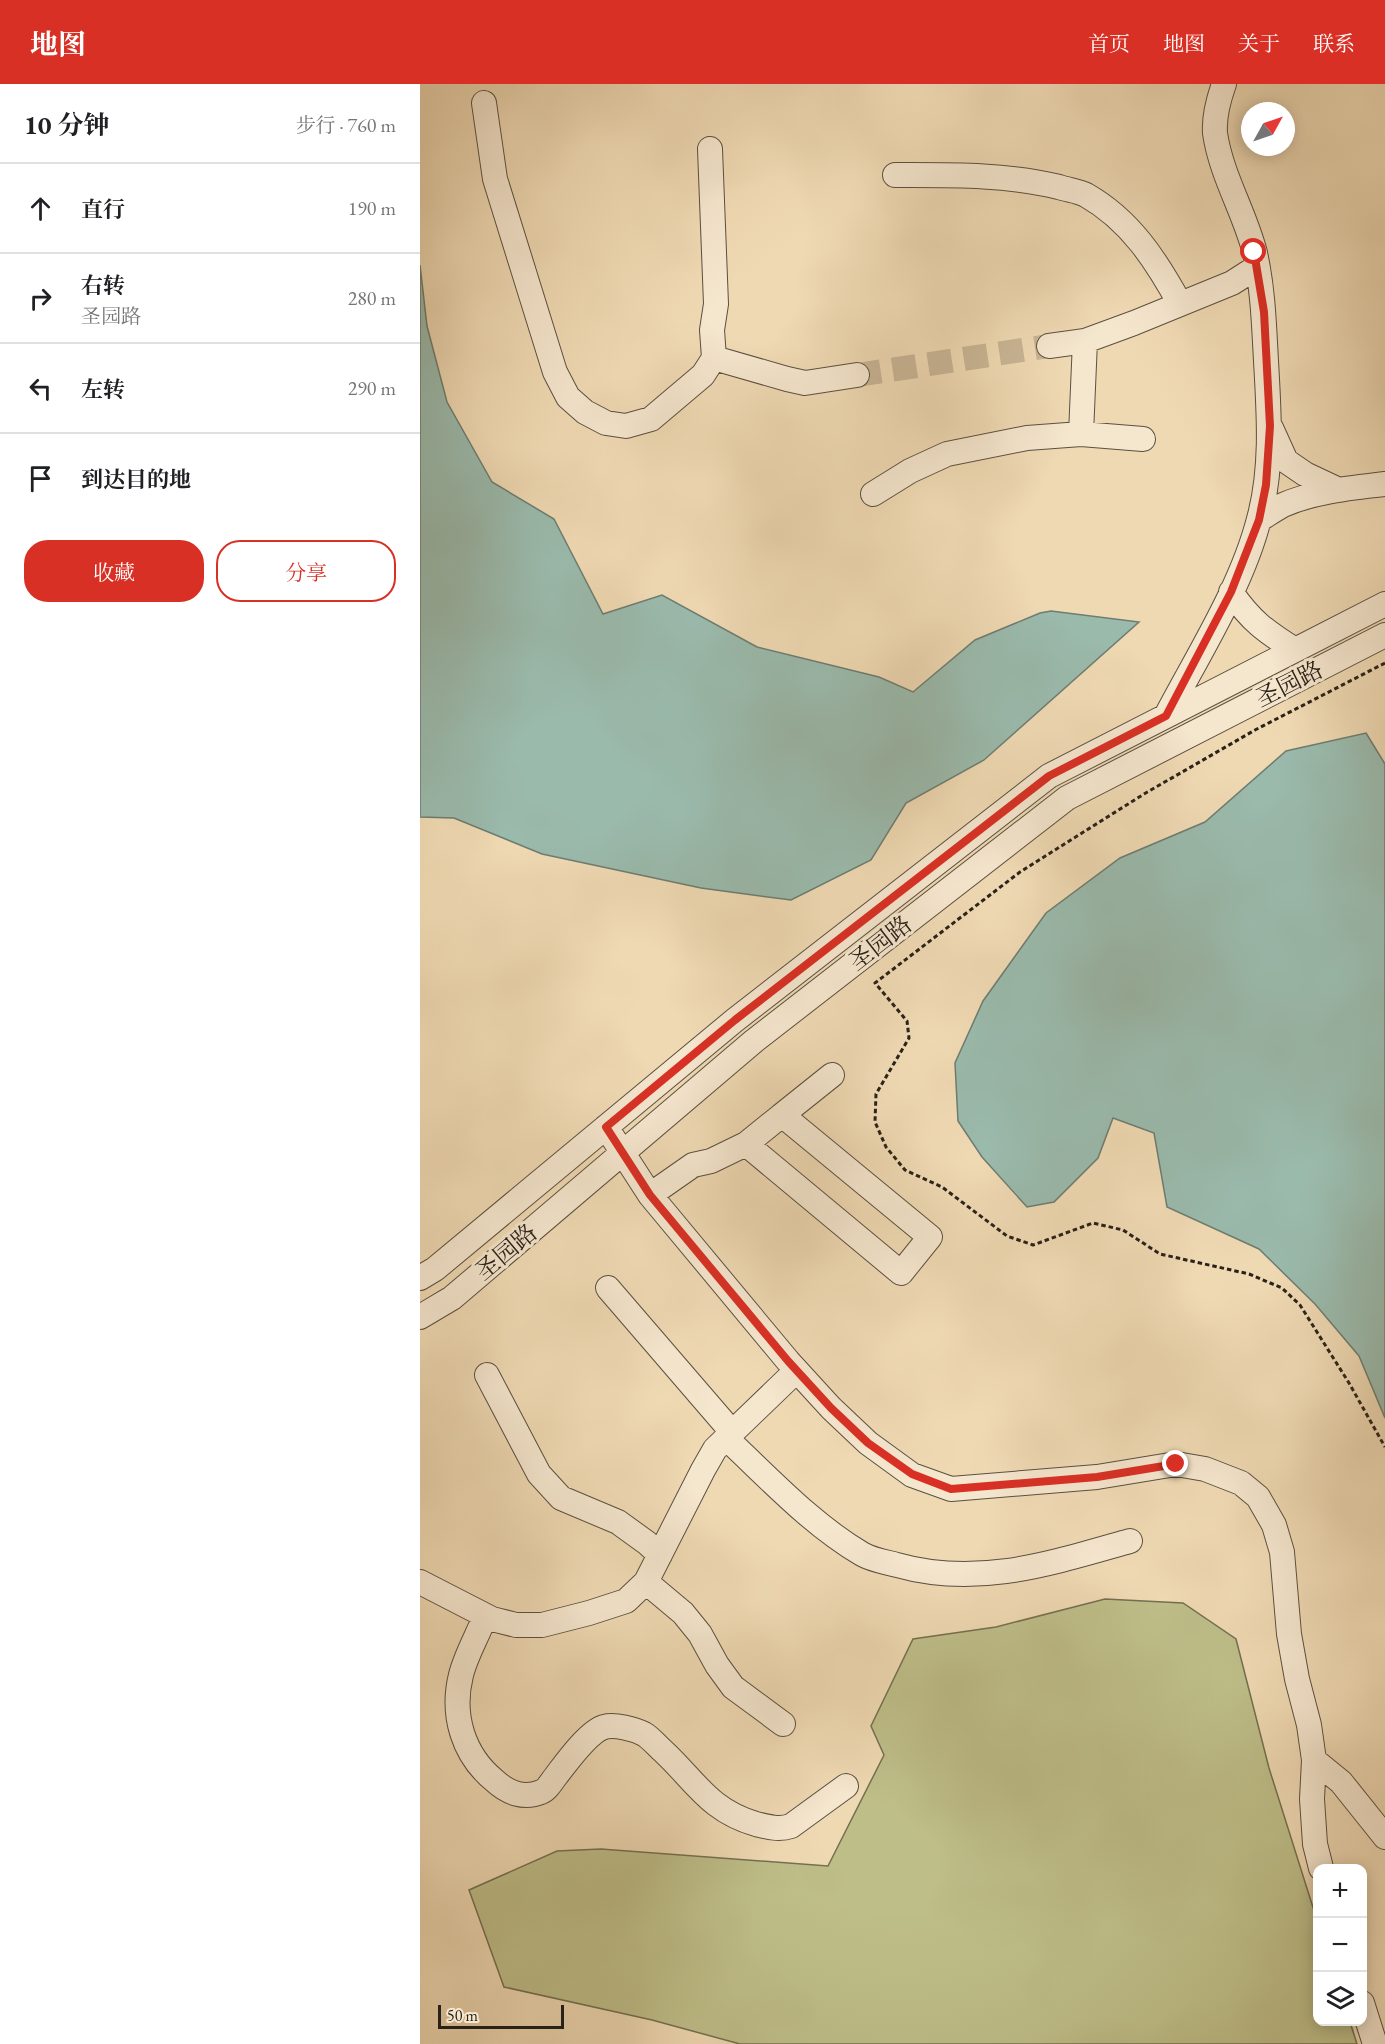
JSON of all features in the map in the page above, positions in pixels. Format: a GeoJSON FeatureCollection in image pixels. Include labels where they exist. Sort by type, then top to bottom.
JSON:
{"type":"FeatureCollection","features":[{"type":"Feature","properties":{"kind":"street"},"geometry":{"type":"LineString","coordinates":[[1166,716],[1231,592],[1259,520],[1266,485],[1270,426],[1264,312],[1254,252],[1215,131],[1224,84]]}},
{"type":"Feature","properties":{"kind":"street"},"geometry":{"type":"LineString","coordinates":[[484,103],[495,179],[555,372],[568,397],[585,412],[606,423],[626,426],[651,419],[703,375],[714,358],[712,330],[716,304],[716,260],[710,149]]}},
{"type":"Feature","properties":{"kind":"street"},"geometry":{"type":"LineString","coordinates":[[895,175],[988,176],[1036,181],[1084,194],[1131,229],[1160,267],[1180,304]]}},
{"type":"Feature","properties":{"kind":"street"},"geometry":{"type":"LineString","coordinates":[[1049,346],[1085,341],[1232,283],[1257,267]]}},
{"type":"Feature","properties":{"kind":"street"},"geometry":{"type":"LineString","coordinates":[[1081,434],[1085,341]]}},
{"type":"Feature","properties":{"kind":"street"},"geometry":{"type":"LineString","coordinates":[[714,358],[787,380],[806,382],[857,375]]}},
{"type":"Feature","properties":{"kind":"street"},"geometry":{"type":"LineString","coordinates":[[1270,426],[1286,460],[1305,474],[1338,490]]}},
{"type":"Feature","properties":{"kind":"street"},"geometry":{"type":"LineString","coordinates":[[873,494],[910,471],[947,454],[1027,438],[1081,434],[1143,439]]}},
{"type":"Feature","properties":{"kind":"street"},"geometry":{"type":"LineString","coordinates":[[1259,520],[1283,505],[1338,490],[1385,484]]}},
{"type":"Feature","properties":{"kind":"street"},"geometry":{"type":"LineString","coordinates":[[1231,592],[1260,628],[1295,650]]}},
{"type":"Feature","properties":{"kind":"street"},"geometry":{"type":"LineString","coordinates":[[1375,609],[1383,640]]}},
{"type":"Feature","properties":{"kind":"street","name":"圣园路"},"geometry":{"type":"LineString","coordinates":[[420,1278],[435,1269],[735,1020],[1049,776],[1375,609]]}},
{"type":"Feature","properties":{"kind":"street","name":"圣园路"},"geometry":{"type":"LineString","coordinates":[[420,1317],[452,1298],[754,1041],[1067,798],[1383,640]]}},
{"type":"Feature","properties":{"kind":"street"},"geometry":{"type":"LineString","coordinates":[[650,1195],[693,1165],[711,1161],[746,1144],[832,1076]]}},
{"type":"Feature","properties":{"kind":"street"},"geometry":{"type":"LineString","coordinates":[[746,1144],[901,1273],[930,1237],[782,1115]]}},
{"type":"Feature","properties":{"kind":"street"},"geometry":{"type":"LineString","coordinates":[[606,1127],[650,1195],[796,1371],[868,1443],[912,1474],[951,1489],[1097,1477],[1176,1464],[1205,1469],[1241,1483],[1258,1497],[1274,1525],[1282,1552],[1290,1634],[1314,1760],[1312,1799],[1315,1844],[1320,1864]]}},
{"type":"Feature","properties":{"kind":"street"},"geometry":{"type":"LineString","coordinates":[[608,1288],[729,1435],[818,1523],[864,1555],[922,1572],[982,1575],[1034,1568],[1130,1541]]}},
{"type":"Feature","properties":{"kind":"street"},"geometry":{"type":"LineString","coordinates":[[420,1582],[485,1616],[516,1625],[542,1625],[626,1601],[646,1582],[716,1449],[796,1371]]}},
{"type":"Feature","properties":{"kind":"street"},"geometry":{"type":"LineString","coordinates":[[487,1375],[539,1474],[561,1498],[618,1522],[660,1555]]}},
{"type":"Feature","properties":{"kind":"street"},"geometry":{"type":"LineString","coordinates":[[646,1582],[683,1613],[700,1634],[717,1665],[734,1687],[783,1724]]}},
{"type":"Feature","properties":{"kind":"street"},"geometry":{"type":"LineString","coordinates":[[485,1616],[462,1674],[458,1700],[460,1726],[467,1748],[481,1770],[501,1786],[522,1796],[543,1792],[590,1737],[604,1727],[625,1728],[645,1734],[714,1803],[736,1818],[761,1825],[783,1829],[791,1826],[846,1786]]}},
{"type":"Feature","properties":{"kind":"street"},"geometry":{"type":"LineString","coordinates":[[1314,1760],[1341,1782],[1385,1837]]}},
{"type":"Feature","properties":{"kind":"street"},"geometry":{"type":"LineString","coordinates":[[1367,2018],[1376,2044]]}},
{"type":"Feature","properties":{"kind":"path"},"geometry":{"type":"LineString","coordinates":[[1385,663],[1255,730],[1144,794],[1020,872],[875,983],[907,1021],[909,1038],[876,1094],[875,1122],[886,1147],[905,1170],[942,1187],[1007,1236],[1033,1245],[1093,1223],[1123,1230],[1160,1254],[1250,1274],[1282,1288],[1300,1305],[1349,1383],[1385,1447]]}},
{"type":"Feature","properties":{"kind":"green space"},"geometry":{"type":"Polygon","coordinates":[[[1105,1599],[1183,1603],[1236,1639],[1269,1768],[1313,1907],[1313,2026],[1351,2026],[1357,2044],[740,2044],[652,2020],[504,1987],[469,1890],[557,1851],[601,1849],[828,1866],[884,1755],[871,1726],[913,1639],[996,1627],[1105,1599]]]}},
{"type":"Feature","properties":{"kind":"shaded area"},"geometry":{"type":"Polygon","coordinates":[[[420,265],[427,326],[447,402],[492,482],[554,519],[603,614],[662,595],[757,647],[879,677],[913,692],[975,640],[1040,613],[1051,611],[1139,622],[984,760],[906,803],[871,860],[791,900],[701,888],[542,854],[454,818],[420,817],[420,265]]]}},
{"type":"Feature","properties":{"kind":"shaded area"},"geometry":{"type":"Polygon","coordinates":[[[1366,733],[1385,764],[1385,1418],[1359,1356],[1315,1304],[1259,1249],[1167,1207],[1154,1133],[1113,1118],[1098,1158],[1054,1202],[1027,1207],[982,1157],[958,1121],[955,1063],[983,1001],[1046,913],[1120,858],[1205,822],[1286,751],[1366,733]]]}},
{"type":"Feature","properties":{"kind":"tunnel"},"geometry":{"type":"LineString","coordinates":[[857,375],[1049,346]]}},
{"type":"Feature","properties":{"kind":"route"},"geometry":{"type":"LineString","coordinates":[[1176,1464],[1097,1477],[951,1489],[912,1474],[868,1443],[831,1408],[788,1361],[650,1195],[606,1127],[735,1020],[1049,776],[1166,716],[1231,592],[1259,520],[1266,485],[1270,426],[1264,312],[1254,252]]}}]}
